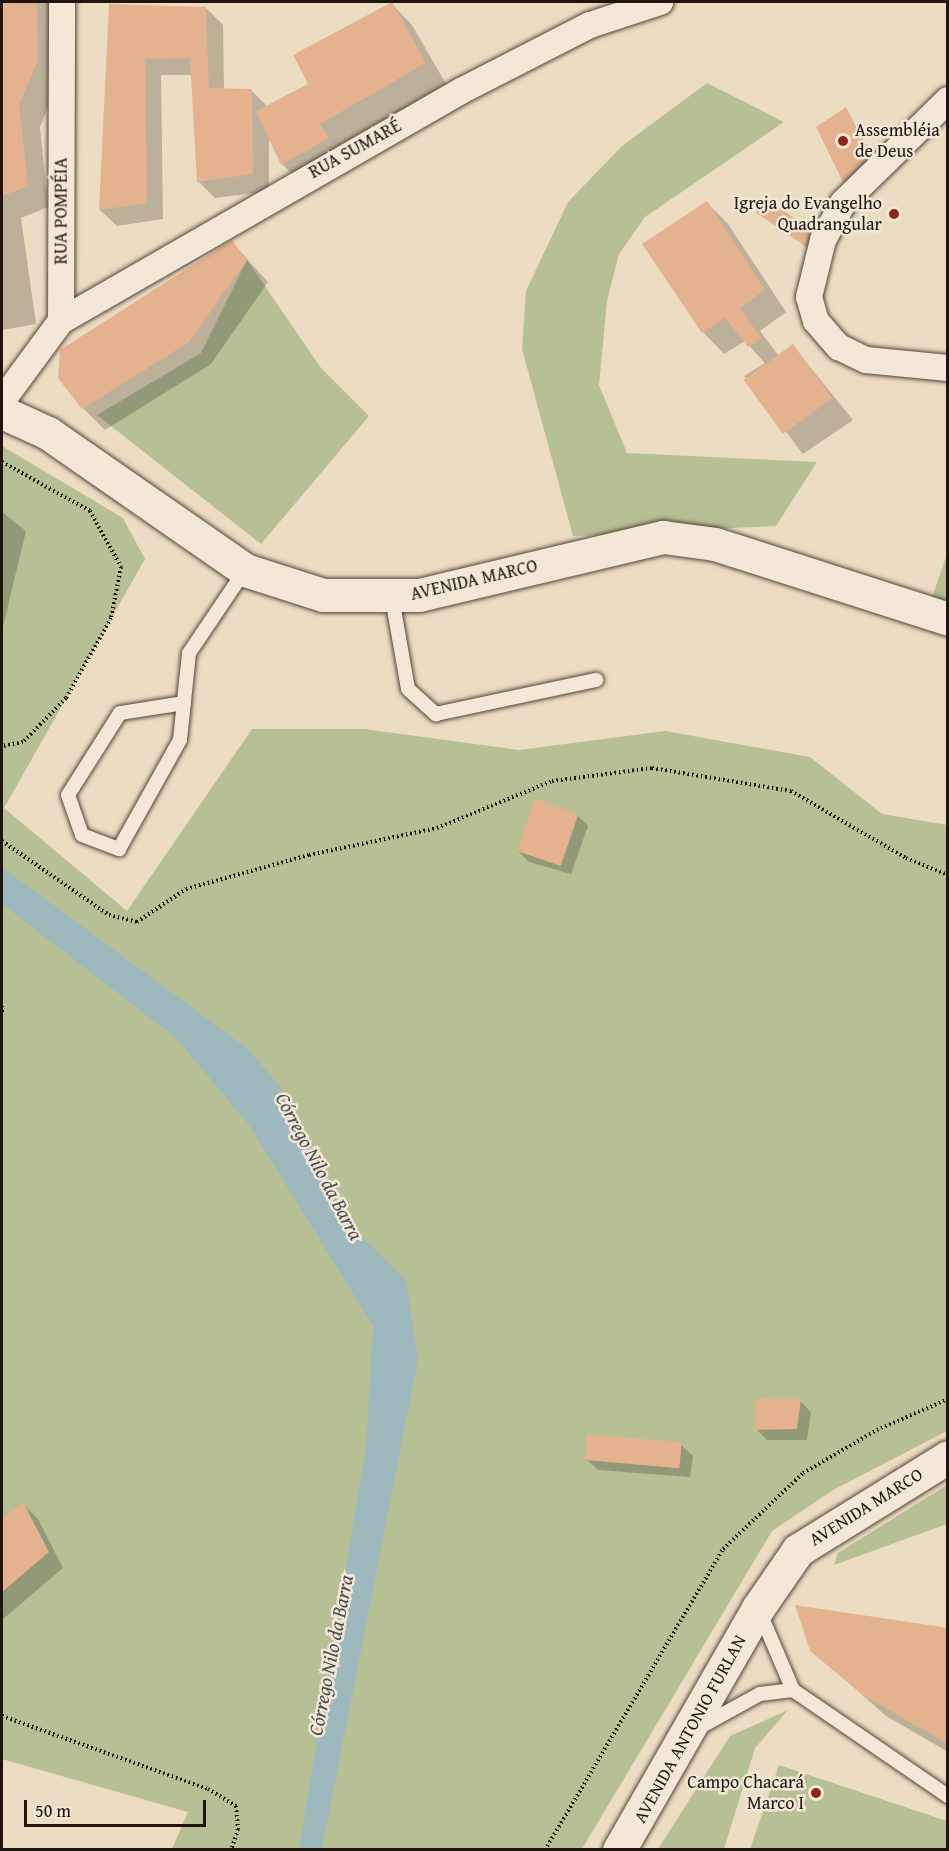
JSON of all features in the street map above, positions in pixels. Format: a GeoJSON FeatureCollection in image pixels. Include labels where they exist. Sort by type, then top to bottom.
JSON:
{"type":"FeatureCollection","features":[{"type":"Feature","properties":{"kind":"main road","name":"AVENIDA MARCO"},"geometry":{"type":"LineString","coordinates":[[2,412],[48,433],[245,570],[323,595],[392,598],[663,537],[715,544],[948,619]]}},
{"type":"Feature","properties":{"kind":"main road","name":"AVENIDA MARCO"},"geometry":{"type":"LineString","coordinates":[[758,1608],[798,1550],[948,1457]]}},
{"type":"Feature","properties":{"kind":"main road","name":"AVENIDA ANTONIO FURLAN"},"geometry":{"type":"LineString","coordinates":[[619,1850],[758,1608]]}},
{"type":"Feature","properties":{"kind":"street","name":"RUA POMPÉIA"},"geometry":{"type":"LineString","coordinates":[[61,321],[62,2]]}},
{"type":"Feature","properties":{"kind":"street","name":"RUA SUMARÉ"},"geometry":{"type":"LineString","coordinates":[[61,321],[461,91],[590,25],[660,2]]}},
{"type":"Feature","properties":{"kind":"street"},"geometry":{"type":"LineString","coordinates":[[948,100],[843,203],[823,240],[810,297],[816,321],[839,347],[866,360],[948,368]]}},
{"type":"Feature","properties":{"kind":"street"},"geometry":{"type":"LineString","coordinates":[[2,400],[61,321]]}},
{"type":"Feature","properties":{"kind":"lane"},"geometry":{"type":"LineString","coordinates":[[184,704],[120,713],[68,795],[82,835],[119,849],[180,740],[184,704],[189,654],[245,570]]}},
{"type":"Feature","properties":{"kind":"lane"},"geometry":{"type":"LineString","coordinates":[[392,598],[408,689],[436,714],[596,680]]}},
{"type":"Feature","properties":{"kind":"lane"},"geometry":{"type":"LineString","coordinates":[[758,1608],[793,1690],[948,1796]]}},
{"type":"Feature","properties":{"kind":"lane"},"geometry":{"type":"LineString","coordinates":[[682,1737],[760,1695],[793,1690]]}},
{"type":"Feature","properties":{"kind":"path"},"geometry":{"type":"LineString","coordinates":[[2,462],[90,511],[121,567],[111,618],[66,698],[23,742],[2,746]]}},
{"type":"Feature","properties":{"kind":"path"},"geometry":{"type":"LineString","coordinates":[[2,841],[109,915],[137,922],[186,889],[309,855],[437,828],[552,781],[652,768],[791,790],[906,858],[948,875]]}},
{"type":"Feature","properties":{"kind":"path"},"geometry":{"type":"LineString","coordinates":[[2,1006],[2,1014]]}},
{"type":"Feature","properties":{"kind":"path"},"geometry":{"type":"LineString","coordinates":[[545,1850],[723,1549],[803,1473],[877,1430],[948,1399]]}},
{"type":"Feature","properties":{"kind":"path"},"geometry":{"type":"LineString","coordinates":[[2,1716],[208,1789],[236,1806],[238,1829],[231,1850]]}},
{"type":"Feature","properties":{"kind":"green space"},"geometry":{"type":"Polygon","coordinates":[[[707,83],[784,122],[645,217],[619,254],[607,301],[599,385],[627,453],[817,462],[776,526],[573,536],[522,349],[526,291],[568,202],[622,146],[707,83]]]}},
{"type":"Feature","properties":{"kind":"green space"},"geometry":{"type":"Polygon","coordinates":[[[247,260],[321,368],[369,416],[261,544],[97,415],[201,353],[247,260]]]}},
{"type":"Feature","properties":{"kind":"green space"},"geometry":{"type":"Polygon","coordinates":[[[2,446],[123,518],[145,559],[4,808],[127,911],[252,729],[364,729],[519,750],[665,731],[810,757],[882,814],[947,825],[947,1431],[833,1490],[772,1531],[582,1849],[172,1849],[188,1812],[2,1759],[2,446]]]}},
{"type":"Feature","properties":{"kind":"green space"},"geometry":{"type":"Polygon","coordinates":[[[947,554],[947,605],[931,600],[947,554]]]}},
{"type":"Feature","properties":{"kind":"green space"},"geometry":{"type":"Polygon","coordinates":[[[947,1485],[947,1524],[834,1565],[838,1553],[947,1485]]]}},
{"type":"Feature","properties":{"kind":"green space"},"geometry":{"type":"Polygon","coordinates":[[[788,1710],[755,1748],[724,1849],[658,1849],[730,1736],[788,1710]]]}},
{"type":"Feature","properties":{"kind":"green space","name":"Campo Chacará Marco I"},"geometry":{"type":"Polygon","coordinates":[[[779,1765],[947,1821],[947,1849],[750,1849],[779,1765]]]}},
{"type":"Feature","properties":{"kind":"water"},"geometry":{"type":"Polygon","coordinates":[[[2,867],[248,1049],[281,1088],[348,1223],[406,1281],[418,1359],[322,1849],[299,1849],[366,1448],[373,1326],[249,1125],[176,1038],[2,904],[2,867]]]}},
{"type":"Feature","properties":{"kind":"building"},"geometry":{"type":"Polygon","coordinates":[[[2,2],[37,2],[38,60],[19,105],[28,186],[2,196],[2,2]]]}},
{"type":"Feature","properties":{"kind":"building"},"geometry":{"type":"Polygon","coordinates":[[[392,2],[426,63],[320,124],[329,138],[281,165],[256,111],[308,84],[293,55],[392,2]]]}},
{"type":"Feature","properties":{"kind":"building"},"geometry":{"type":"Polygon","coordinates":[[[109,4],[206,7],[209,88],[252,89],[253,174],[197,182],[190,58],[145,59],[147,203],[99,210],[109,4]]]}},
{"type":"Feature","properties":{"kind":"building","name":"Assembléia de Deus"},"geometry":{"type":"Polygon","coordinates":[[[846,107],[869,154],[843,182],[816,127],[846,107]]]}},
{"type":"Feature","properties":{"kind":"building"},"geometry":{"type":"Polygon","coordinates":[[[766,197],[811,231],[805,246],[755,212],[766,197]]]}},
{"type":"Feature","properties":{"kind":"building"},"geometry":{"type":"Polygon","coordinates":[[[707,201],[765,290],[740,308],[761,338],[748,347],[725,318],[702,333],[642,244],[707,201]]]}},
{"type":"Feature","properties":{"kind":"building"},"geometry":{"type":"Polygon","coordinates":[[[232,240],[247,260],[189,342],[82,409],[58,378],[60,350],[232,240]]]}},
{"type":"Feature","properties":{"kind":"building"},"geometry":{"type":"Polygon","coordinates":[[[793,344],[832,398],[783,434],[744,380],[793,344]]]}},
{"type":"Feature","properties":{"kind":"building"},"geometry":{"type":"Polygon","coordinates":[[[535,799],[578,814],[561,866],[517,851],[535,799]]]}},
{"type":"Feature","properties":{"kind":"building"},"geometry":{"type":"Polygon","coordinates":[[[756,1398],[801,1399],[797,1429],[755,1430],[756,1398]]]}},
{"type":"Feature","properties":{"kind":"building"},"geometry":{"type":"Polygon","coordinates":[[[587,1434],[682,1442],[679,1468],[585,1460],[587,1434]]]}},
{"type":"Feature","properties":{"kind":"building"},"geometry":{"type":"Polygon","coordinates":[[[23,1502],[49,1552],[2,1592],[2,1520],[23,1502]]]}},
{"type":"Feature","properties":{"kind":"building"},"geometry":{"type":"Polygon","coordinates":[[[795,1605],[948,1628],[948,1744],[863,1695],[810,1651],[795,1605]]]}},
{"type":"Feature","properties":{"kind":"place","name":"Assembléia de Deus"},"geometry":{"type":"Point","coordinates":[843,141]}},
{"type":"Feature","properties":{"kind":"place","name":"Igreja do Evangelho Quadrangular"},"geometry":{"type":"Point","coordinates":[894,214]}},
{"type":"Feature","properties":{"kind":"place","name":"Campo Chacará Marco I"},"geometry":{"type":"Point","coordinates":[816,1793]}},
{"type":"Feature","properties":{"kind":"water label","name":"Córrego Nilo da Barra"},"geometry":{"type":"Point","coordinates":[320,1166]}},
{"type":"Feature","properties":{"kind":"water label","name":"Córrego Nilo da Barra"},"geometry":{"type":"Point","coordinates":[330,1655]}}]}
